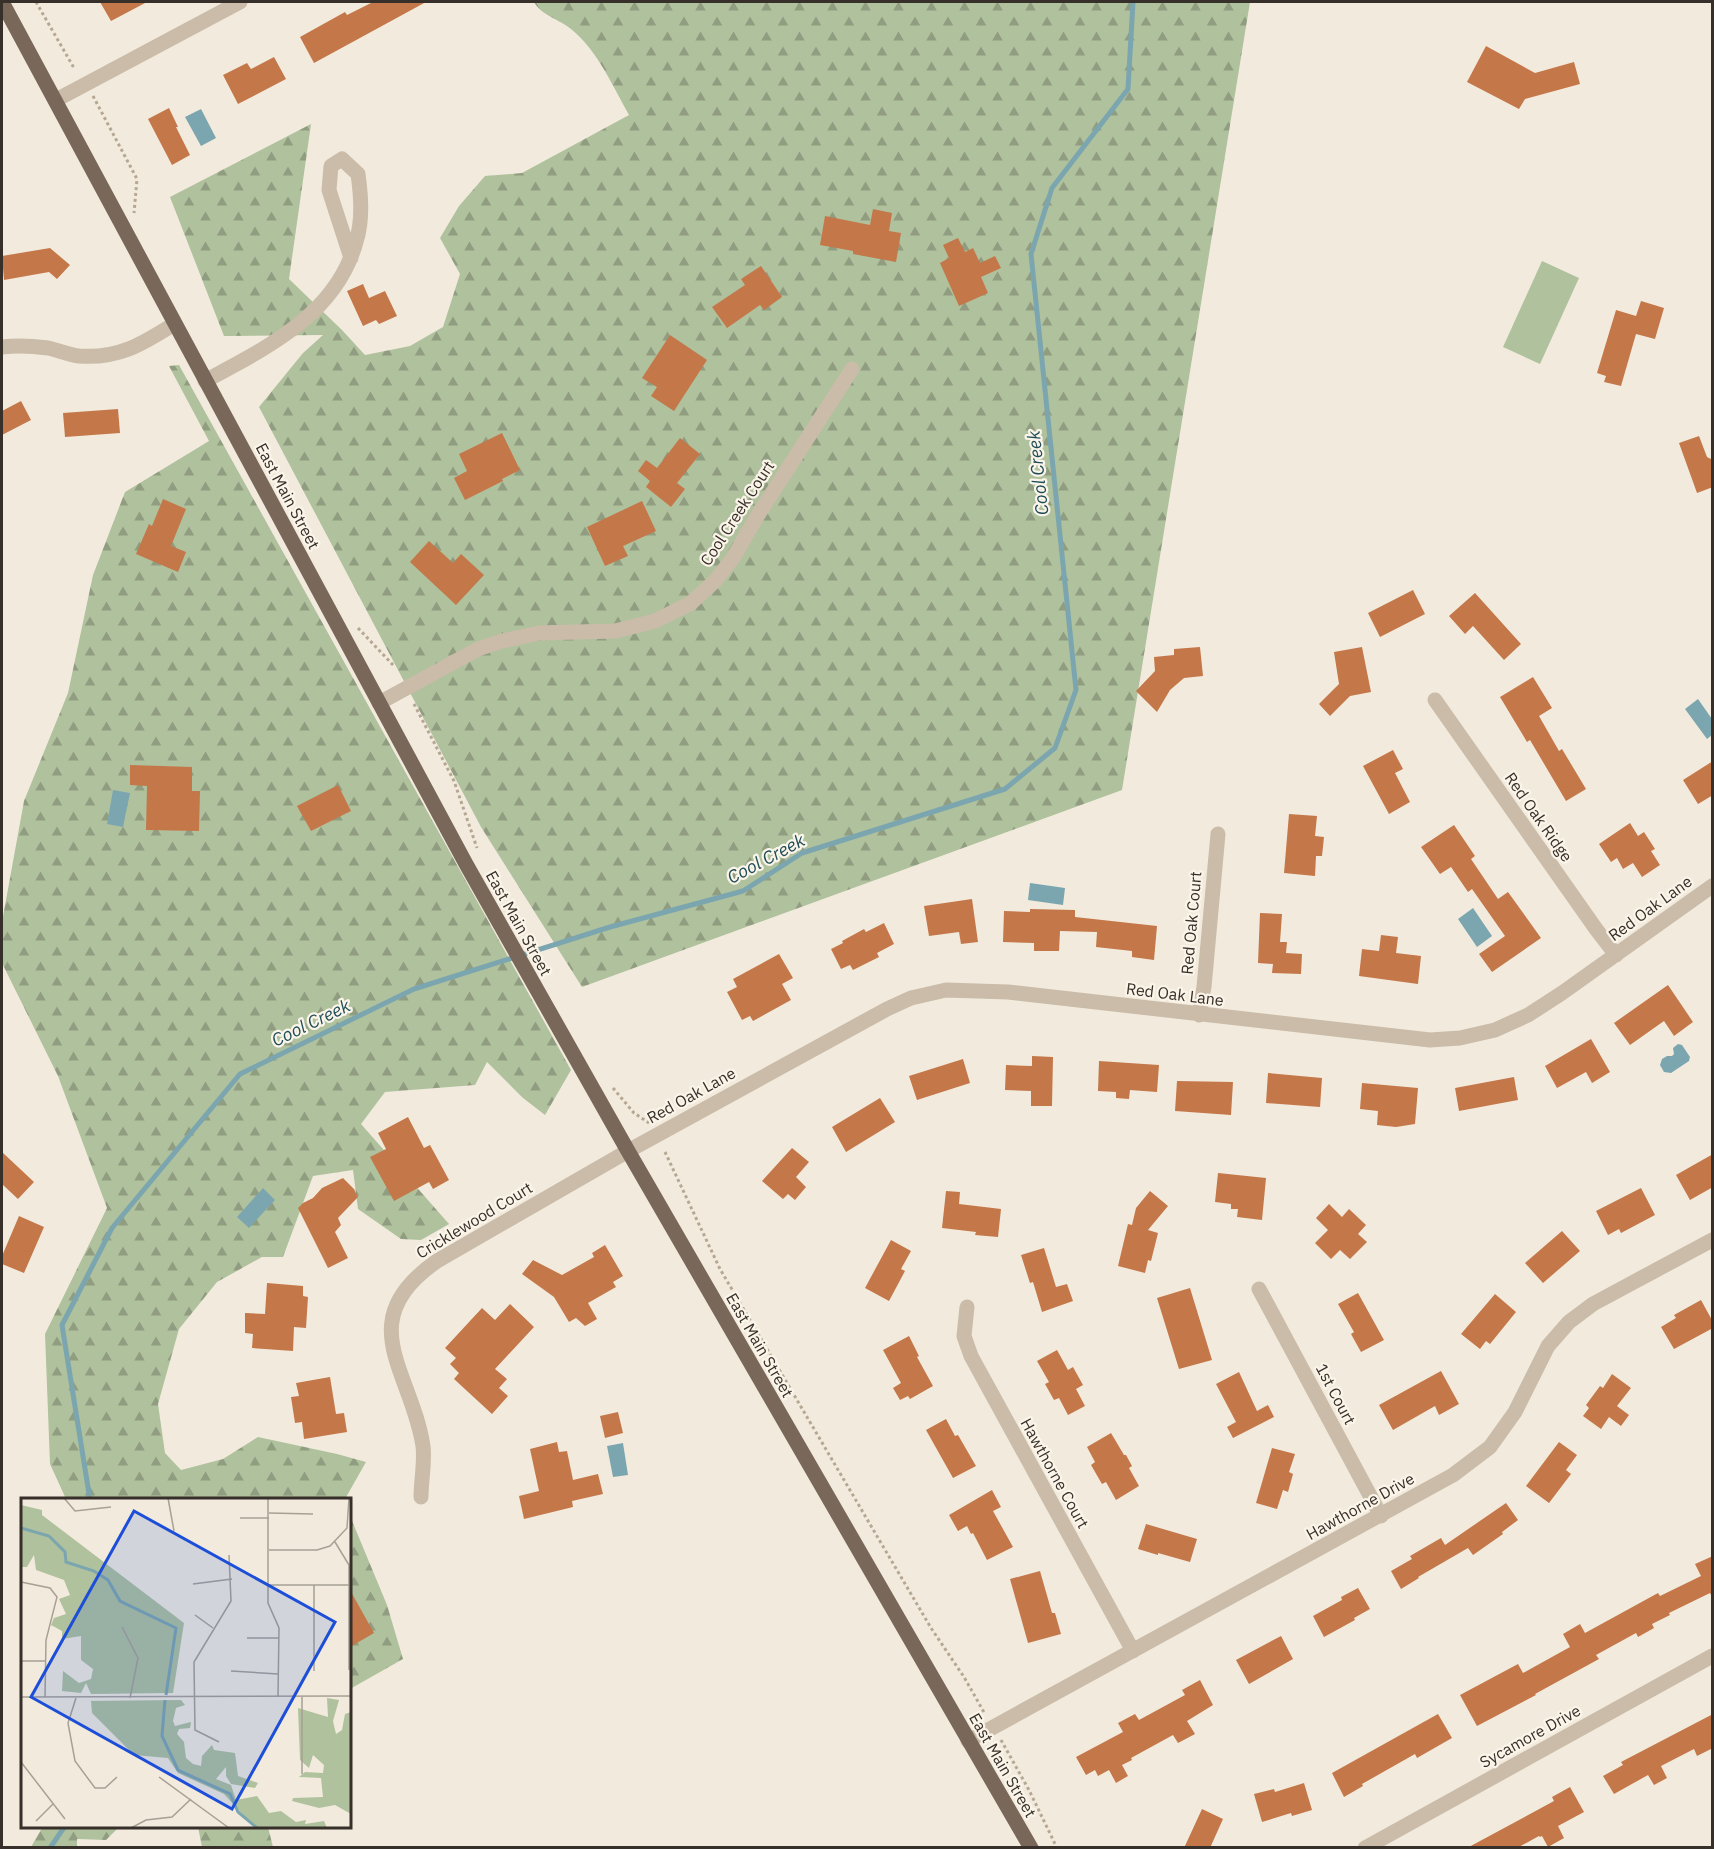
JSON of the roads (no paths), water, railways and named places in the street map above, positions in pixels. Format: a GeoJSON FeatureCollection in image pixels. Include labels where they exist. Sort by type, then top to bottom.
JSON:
{"type":"FeatureCollection","features":[{"type":"Feature","properties":{"kind":"main road","name":"East Main Street"},"geometry":{"type":"LineString","coordinates":[[2,2],[513,948],[1031,1848]]}},
{"type":"Feature","properties":{"kind":"street"},"geometry":{"type":"LineString","coordinates":[[56,100],[240,2]]}},
{"type":"Feature","properties":{"kind":"street"},"geometry":{"type":"LineString","coordinates":[[205,381],[286,335],[308,318],[337,286],[351,258],[357,241],[361,202],[358,174],[342,159],[331,166],[329,190],[351,258]]}},
{"type":"Feature","properties":{"kind":"street"},"geometry":{"type":"LineString","coordinates":[[2,347],[15,345],[48,348],[78,356],[110,355],[141,344],[174,324]]}},
{"type":"Feature","properties":{"kind":"street","name":"Cool Creek Court"},"geometry":{"type":"LineString","coordinates":[[379,703],[478,649],[502,641],[539,633],[615,631],[655,621],[692,603],[715,581],[733,558],[852,369]]}},
{"type":"Feature","properties":{"kind":"street","name":"Red Oak Ridge"},"geometry":{"type":"LineString","coordinates":[[1434,700],[1616,955]]}},
{"type":"Feature","properties":{"kind":"street","name":"Red Oak Court"},"geometry":{"type":"LineString","coordinates":[[1199,1015],[1204,987],[1218,834]]}},
{"type":"Feature","properties":{"kind":"street","name":"Red Oak Lane"},"geometry":{"type":"LineString","coordinates":[[628,1151],[887,1008],[911,998],[946,990],[1008,992],[1430,1040],[1460,1038],[1495,1030],[1528,1015],[1562,993],[1713,886]]}},
{"type":"Feature","properties":{"kind":"street","name":"Cricklewood Court"},"geometry":{"type":"LineString","coordinates":[[421,1497],[423,1447],[396,1365],[390,1338],[397,1302],[422,1271],[436,1261],[628,1151]]}},
{"type":"Feature","properties":{"kind":"street","name":"Hawthorne Drive"},"geometry":{"type":"LineString","coordinates":[[968,1741],[1454,1475],[1490,1447],[1515,1412],[1548,1346],[1569,1322],[1593,1304],[1713,1240]]}},
{"type":"Feature","properties":{"kind":"street","name":"1st Court"},"geometry":{"type":"LineString","coordinates":[[1259,1289],[1381,1516]]}},
{"type":"Feature","properties":{"kind":"street","name":"Hawthorne Court"},"geometry":{"type":"LineString","coordinates":[[968,1307],[964,1336],[970,1356],[1133,1651]]}},
{"type":"Feature","properties":{"kind":"street","name":"Sycamore Drive"},"geometry":{"type":"LineString","coordinates":[[1365,1848],[1713,1656]]}},
{"type":"Feature","properties":{"kind":"water"},"geometry":{"type":"Polygon","coordinates":[[[201,109],[216,138],[201,146],[185,117],[201,109]]]}},
{"type":"Feature","properties":{"kind":"water"},"geometry":{"type":"Polygon","coordinates":[[[1698,699],[1712,719],[1712,735],[1707,739],[1685,709],[1698,699]]]}},
{"type":"Feature","properties":{"kind":"water"},"geometry":{"type":"Polygon","coordinates":[[[113,790],[130,793],[123,827],[107,824],[113,790]]]}},
{"type":"Feature","properties":{"kind":"water"},"geometry":{"type":"Polygon","coordinates":[[[1030,883],[1065,888],[1063,905],[1028,900],[1030,883]]]}},
{"type":"Feature","properties":{"kind":"water"},"geometry":{"type":"Polygon","coordinates":[[[1473,908],[1492,936],[1477,947],[1458,919],[1473,908]]]}},
{"type":"Feature","properties":{"kind":"water"},"geometry":{"type":"Polygon","coordinates":[[[1678,1044],[1682,1045],[1690,1057],[1689,1061],[1671,1073],[1664,1072],[1660,1065],[1662,1059],[1672,1056],[1673,1048],[1678,1044]]]}},
{"type":"Feature","properties":{"kind":"water"},"geometry":{"type":"Polygon","coordinates":[[[263,1188],[275,1200],[249,1228],[237,1217],[263,1188]]]}},
{"type":"Feature","properties":{"kind":"water"},"geometry":{"type":"Polygon","coordinates":[[[623,1443],[628,1475],[613,1477],[607,1446],[623,1443]]]}},
{"type":"Feature","properties":{"kind":"waterway","name":"Cool Creek"},"geometry":{"type":"LineString","coordinates":[[90,1498],[62,1325],[112,1228],[240,1074],[414,989],[610,927],[743,891],[802,853],[1005,789],[1055,748],[1076,690],[1031,254],[1052,188],[1128,89],[1133,2]]}},
{"type":"Feature","properties":{"kind":"waterway","name":"Cool Creek"},"geometry":{"type":"LineString","coordinates":[[50,1848],[64,1828]]}}]}
